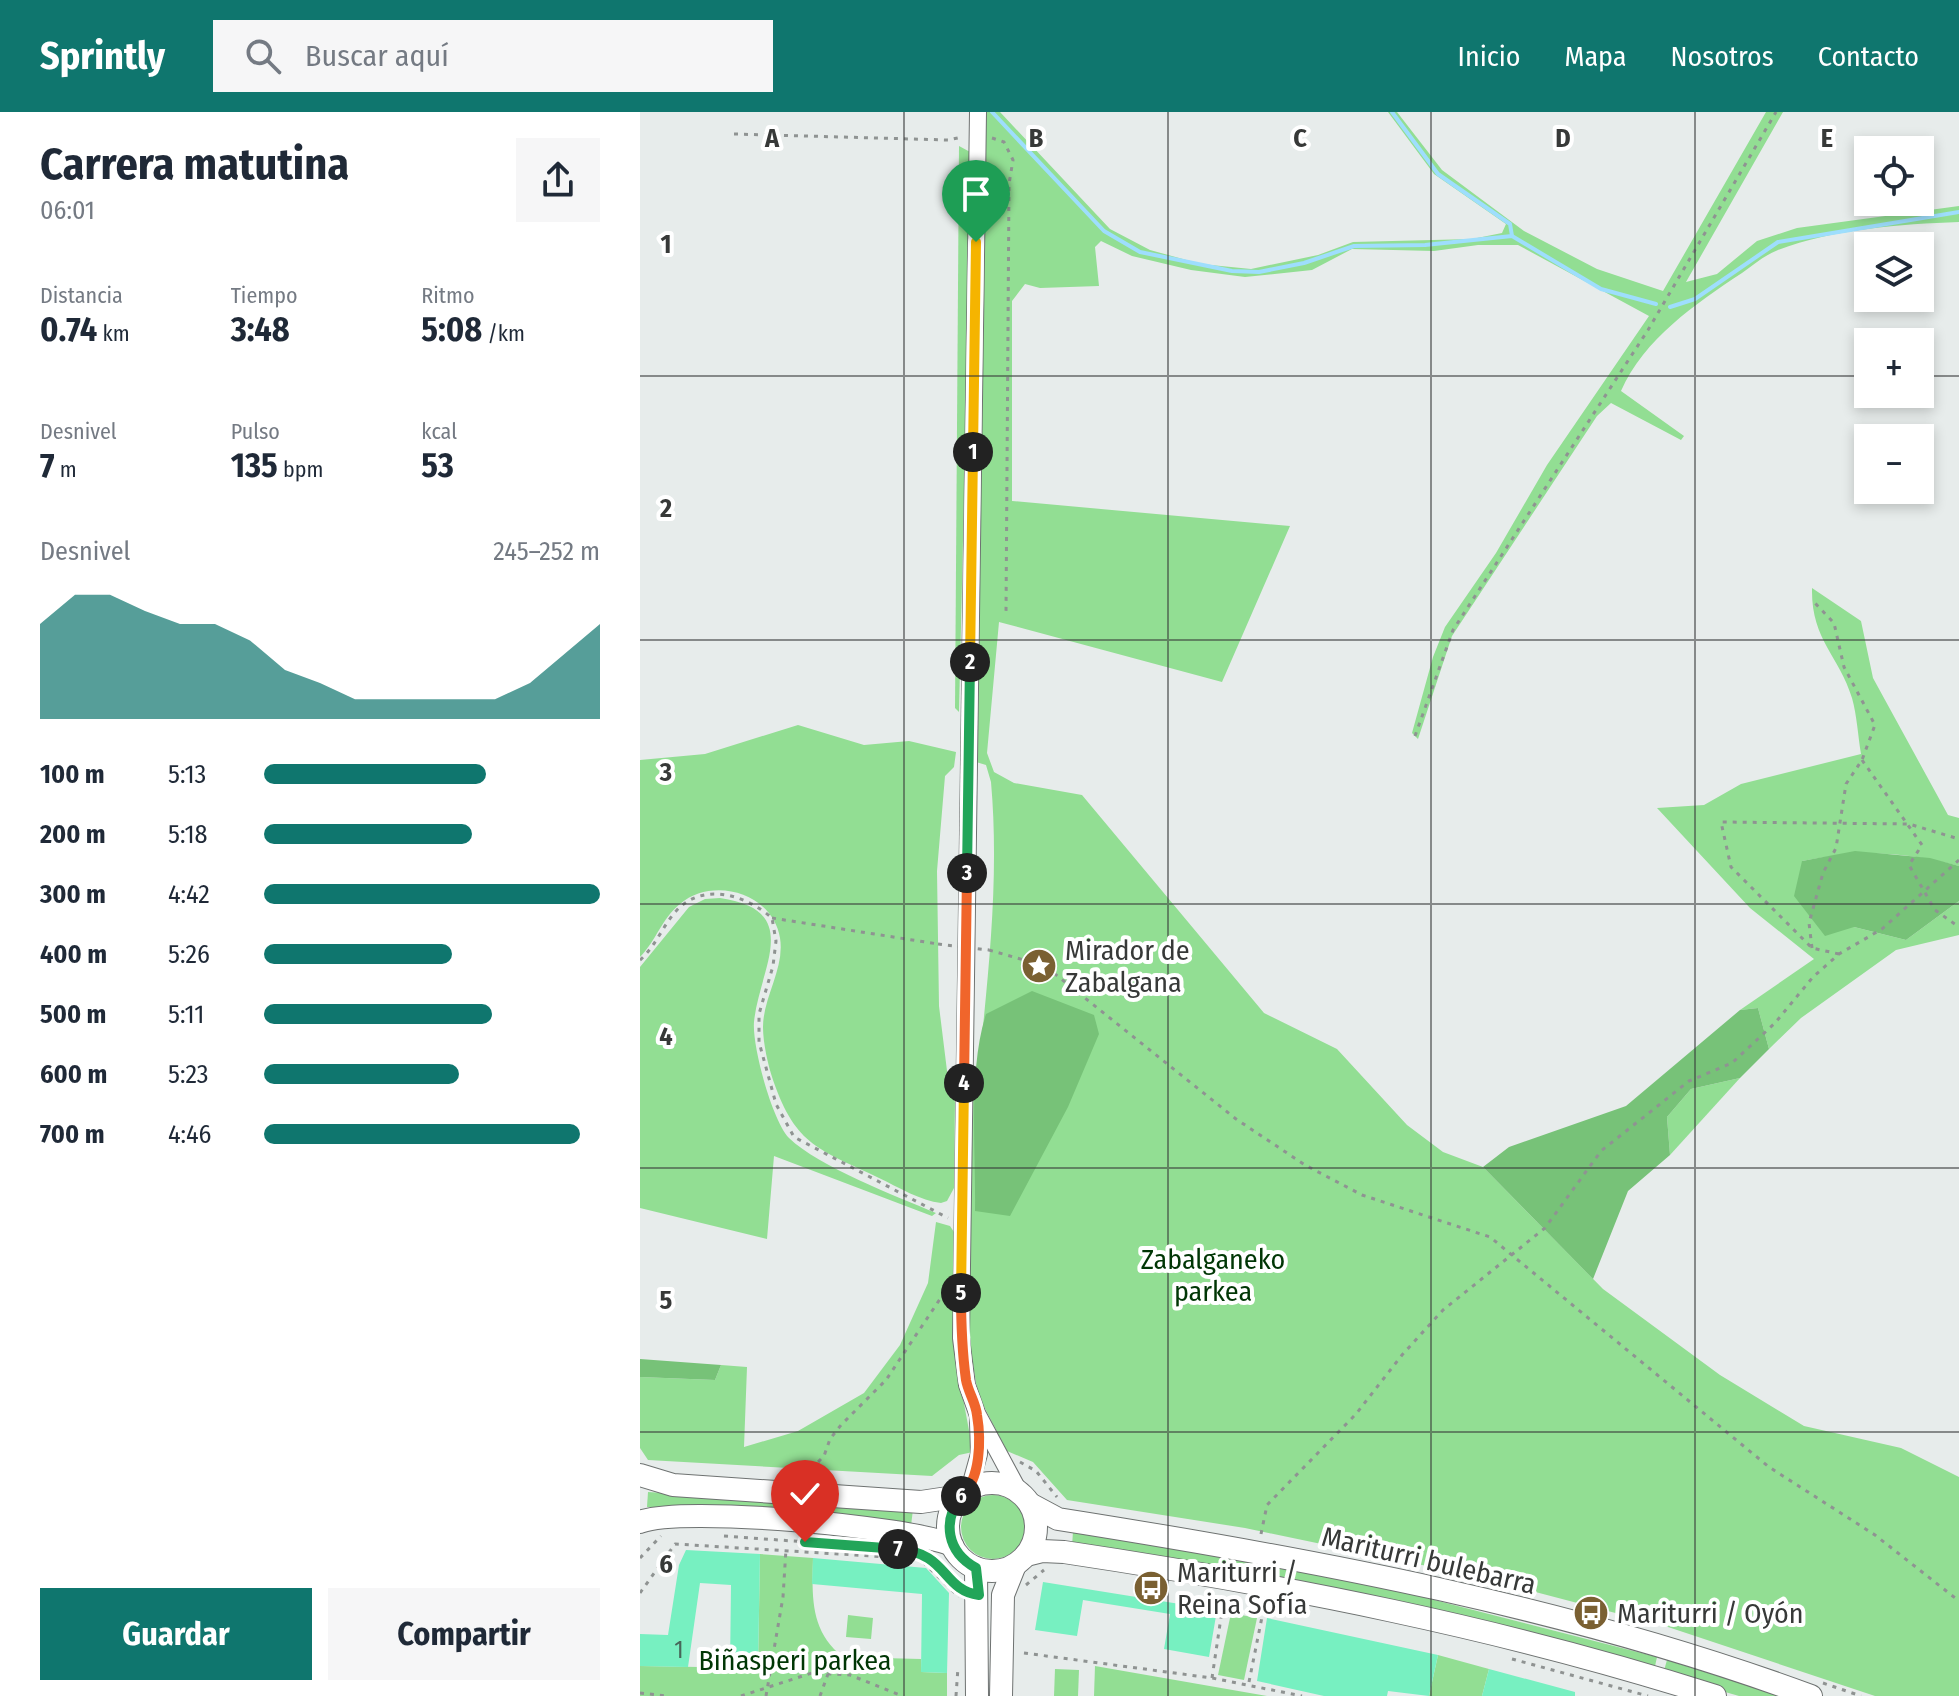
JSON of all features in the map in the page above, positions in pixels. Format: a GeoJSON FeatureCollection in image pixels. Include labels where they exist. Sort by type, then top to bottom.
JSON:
{"type":"FeatureCollection","features":[{"type":"Feature","properties":{"kind":"main road"},"geometry":{"type":"LineString","coordinates":[[640,1475],[673,1485],[921,1502],[995,1483],[1025,1498],[1036,1530],[1003,1595],[1001,1696]]}},
{"type":"Feature","properties":{"kind":"main road"},"geometry":{"type":"LineString","coordinates":[[952,1545],[949,1519],[965,1493]]}},
{"type":"Feature","properties":{"kind":"main road","name":"Mariturri bulebarra"},"geometry":{"type":"LineString","coordinates":[[1025,1498],[1058,1519],[1257,1552],[1433,1589],[1590,1628],[1811,1696]]}},
{"type":"Feature","properties":{"kind":"main road"},"geometry":{"type":"LineString","coordinates":[[640,1522],[657,1517],[690,1515],[917,1533],[952,1545],[966,1562],[976,1568],[1002,1570],[1020,1560]]}},
{"type":"Feature","properties":{"kind":"main road","name":"Mariturri bulebarra"},"geometry":{"type":"LineString","coordinates":[[1020,1560],[1042,1551],[1064,1552],[1279,1587],[1428,1619],[1701,1694]]}},
{"type":"Feature","properties":{"kind":"main road"},"geometry":{"type":"LineString","coordinates":[[976,1568],[970,1597],[977,1696]]}},
{"type":"Feature","properties":{"kind":"street"},"geometry":{"type":"LineString","coordinates":[[978,112],[961,1338],[967,1385],[977,1413],[1025,1498]]}},
{"type":"Feature","properties":{"kind":"street"},"geometry":{"type":"LineString","coordinates":[[965,1493],[979,1454],[977,1413]]}},
{"type":"Feature","properties":{"kind":"path"},"geometry":{"type":"LineString","coordinates":[[1415,736],[1453,630],[1648,330],[1776,112]]}},
{"type":"Feature","properties":{"kind":"path"},"geometry":{"type":"LineString","coordinates":[[734,134],[948,140],[978,133],[1004,142],[1013,160],[1009,184],[1006,613]]}},
{"type":"Feature","properties":{"kind":"path"},"geometry":{"type":"LineString","coordinates":[[1812,948],[1809,923],[1823,873],[1836,848],[1846,784],[1862,760],[1875,725],[1844,667],[1834,623],[1814,602]]}},
{"type":"Feature","properties":{"kind":"path"},"geometry":{"type":"LineString","coordinates":[[1862,760],[1922,845],[1909,865],[1935,910],[1959,927]]}},
{"type":"Feature","properties":{"kind":"path"},"geometry":{"type":"LineString","coordinates":[[1839,954],[1812,948],[1731,867],[1721,822],[1909,824],[1959,839]]}},
{"type":"Feature","properties":{"kind":"path"},"geometry":{"type":"LineString","coordinates":[[1261,1536],[1267,1505],[1356,1414],[1402,1355],[1443,1310],[1545,1228],[1601,1151],[1689,1081],[1732,1063],[1775,1023],[1813,977],[1839,954],[1882,929],[1959,860]]}},
{"type":"Feature","properties":{"kind":"path"},"geometry":{"type":"LineString","coordinates":[[640,960],[678,910],[705,895],[743,898],[772,918],[1013,954],[1045,966],[1236,1119],[1305,1165],[1362,1195],[1490,1237],[1769,1467],[1875,1535],[1959,1601]]}},
{"type":"Feature","properties":{"kind":"path"},"geometry":{"type":"LineString","coordinates":[[772,918],[776,941],[773,966],[759,1014],[759,1042],[776,1104],[794,1137],[962,1225]]}},
{"type":"Feature","properties":{"kind":"path"},"geometry":{"type":"LineString","coordinates":[[801,1478],[824,1456],[830,1439],[841,1425],[886,1380],[961,1266]]}},
{"type":"Feature","properties":{"kind":"path"},"geometry":{"type":"LineString","coordinates":[[1004,1460],[1023,1462],[1036,1471],[1062,1504]]}},
{"type":"Feature","properties":{"kind":"path"},"geometry":{"type":"LineString","coordinates":[[640,1558],[663,1535]]}},
{"type":"Feature","properties":{"kind":"path"},"geometry":{"type":"LineString","coordinates":[[711,1535],[852,1546]]}},
{"type":"Feature","properties":{"kind":"path"},"geometry":{"type":"LineString","coordinates":[[640,1593],[675,1544],[920,1559],[970,1597]]}},
{"type":"Feature","properties":{"kind":"path"},"geometry":{"type":"LineString","coordinates":[[766,1696],[783,1597],[786,1549]]}},
{"type":"Feature","properties":{"kind":"path"},"geometry":{"type":"LineString","coordinates":[[915,1550],[927,1554],[970,1597]]}},
{"type":"Feature","properties":{"kind":"path"},"geometry":{"type":"LineString","coordinates":[[1003,1595],[1019,1595],[1048,1565]]}},
{"type":"Feature","properties":{"kind":"path"},"geometry":{"type":"LineString","coordinates":[[1212,1678],[1223,1604]]}},
{"type":"Feature","properties":{"kind":"path"},"geometry":{"type":"LineString","coordinates":[[1248,1684],[1263,1612]]}},
{"type":"Feature","properties":{"kind":"path"},"geometry":{"type":"LineString","coordinates":[[1024,1653],[1212,1678],[1302,1696]]}},
{"type":"Feature","properties":{"kind":"path"},"geometry":{"type":"LineString","coordinates":[[1510,1658],[1648,1696]]}},
{"type":"Feature","properties":{"kind":"path"},"geometry":{"type":"LineString","coordinates":[[741,1696],[812,1673],[850,1675],[902,1696]]}},
{"type":"Feature","properties":{"kind":"path"},"geometry":{"type":"LineString","coordinates":[[820,1696],[828,1674]]}},
{"type":"Feature","properties":{"kind":"path"},"geometry":{"type":"LineString","coordinates":[[640,1693],[667,1696]]}},
{"type":"Feature","properties":{"kind":"green space","name":"Zabalganeko parkea"},"geometry":{"type":"Polygon","coordinates":[[[986,112],[1000,112],[1110,229],[1150,250],[1201,264],[1251,269],[1318,255],[1353,242],[1472,239],[1502,233],[1506,224],[1434,174],[1388,112],[1397,112],[1442,170],[1524,231],[1597,269],[1663,291],[1766,112],[1783,112],[1686,282],[1717,274],[1757,241],[1797,228],[1885,216],[1934,216],[1934,209],[1959,206],[1959,222],[1844,232],[1773,252],[1672,324],[1643,355],[1621,391],[1684,436],[1681,440],[1611,403],[1597,416],[1452,636],[1418,739],[1412,733],[1433,657],[1445,627],[1496,553],[1547,465],[1649,316],[1518,245],[1478,245],[1434,251],[1352,249],[1312,270],[1245,277],[1191,270],[1132,256],[1101,241],[1095,247],[1099,286],[1040,288],[1025,284],[1012,301],[1012,501],[1290,526],[1222,682],[999,622],[987,753],[994,772],[1014,783],[1082,795],[1264,1013],[1337,1049],[1407,1125],[1443,1152],[1483,1167],[1603,1289],[1720,1375],[1804,1426],[1901,1448],[1959,1477],[1959,1696],[1875,1696],[1665,1626],[1470,1575],[1245,1528],[1067,1500],[1033,1462],[1007,1451],[978,1395],[971,1352],[968,1291],[972,1090],[977,1085],[985,1010],[994,858],[991,782],[986,765],[976,762],[986,112]]]}},
{"type":"Feature","properties":{"kind":"green space"},"geometry":{"type":"Polygon","coordinates":[[[959,146],[972,153],[959,712],[955,708],[959,146]]]}},
{"type":"Feature","properties":{"kind":"green space"},"geometry":{"type":"Polygon","coordinates":[[[1812,588],[1861,621],[1873,678],[1948,815],[1959,818],[1959,866],[1918,857],[1880,854],[1802,861],[1854,927],[1906,940],[1959,901],[1959,935],[1896,950],[1801,1018],[1769,1049],[1758,1008],[1740,1010],[1814,959],[1750,908],[1657,808],[1704,805],[1741,784],[1861,754],[1852,698],[1816,621],[1812,588]]]}},
{"type":"Feature","properties":{"kind":"green space"},"geometry":{"type":"Polygon","coordinates":[[[798,725],[864,745],[909,741],[956,752],[954,767],[945,776],[937,871],[939,1006],[949,1087],[955,1102],[954,1188],[947,1201],[941,1203],[910,1193],[826,1152],[801,1133],[791,1120],[773,1080],[763,1027],[766,1005],[777,971],[780,938],[775,922],[754,900],[724,891],[693,896],[674,910],[640,957],[640,760],[705,754],[798,725]]]}},
{"type":"Feature","properties":{"kind":"green space"},"geometry":{"type":"Polygon","coordinates":[[[1855,851],[1930,858],[1959,866],[1959,901],[1906,940],[1854,927],[1825,936],[1794,896],[1802,861],[1855,851]]]}},
{"type":"Feature","properties":{"kind":"green space"},"geometry":{"type":"Polygon","coordinates":[[[720,898],[746,905],[762,915],[769,929],[771,945],[757,1002],[754,1033],[764,1082],[776,1116],[789,1138],[819,1160],[936,1213],[932,1216],[774,1156],[767,1239],[640,1208],[640,967],[689,907],[705,899],[720,898]]]}},
{"type":"Feature","properties":{"kind":"green space"},"geometry":{"type":"Polygon","coordinates":[[[1032,991],[1094,1015],[1099,1034],[1068,1107],[1010,1216],[975,1211],[974,1111],[980,1036],[986,1014],[1032,991]]]}},
{"type":"Feature","properties":{"kind":"green space"},"geometry":{"type":"Polygon","coordinates":[[[1758,1008],[1769,1049],[1740,1078],[1691,1089],[1667,1117],[1670,1155],[1628,1191],[1593,1279],[1483,1167],[1509,1147],[1626,1106],[1740,1010],[1758,1008]]]}},
{"type":"Feature","properties":{"kind":"green space"},"geometry":{"type":"Polygon","coordinates":[[[1740,1078],[1670,1155],[1667,1117],[1691,1089],[1740,1078]]]}},
{"type":"Feature","properties":{"kind":"green space"},"geometry":{"type":"Polygon","coordinates":[[[936,1222],[950,1226],[954,1232],[955,1355],[973,1452],[959,1455],[932,1476],[648,1460],[640,1448],[640,1377],[715,1380],[721,1365],[747,1367],[744,1447],[798,1431],[864,1393],[900,1345],[928,1283],[936,1222]]]}},
{"type":"Feature","properties":{"kind":"green space"},"geometry":{"type":"Polygon","coordinates":[[[640,1359],[721,1365],[715,1380],[640,1377],[640,1359]]]}},
{"type":"Feature","properties":{"kind":"green space"},"geometry":{"type":"Polygon","coordinates":[[[648,1492],[913,1509],[911,1526],[647,1507],[648,1492]]]}},
{"type":"Feature","properties":{"kind":"green space"},"geometry":{"type":"Polygon","coordinates":[[[993,1495],[1011,1501],[1019,1509],[1025,1527],[1019,1545],[1011,1553],[993,1559],[975,1553],[967,1545],[961,1527],[967,1509],[975,1501],[993,1495]]]}},
{"type":"Feature","properties":{"kind":"green space"},"geometry":{"type":"Polygon","coordinates":[[[1073,1531],[1364,1582],[1657,1657],[1654,1671],[1072,1547],[1073,1531]]]}},
{"type":"Feature","properties":{"kind":"green space","name":"Biñasperi parkea"},"geometry":{"type":"Polygon","coordinates":[[[760,1554],[813,1558],[815,1612],[824,1636],[843,1657],[921,1659],[921,1672],[947,1673],[947,1696],[640,1696],[640,1666],[758,1668],[760,1554]]]}},
{"type":"Feature","properties":{"kind":"green space"},"geometry":{"type":"Polygon","coordinates":[[[1231,1613],[1257,1618],[1244,1680],[1218,1675],[1231,1613]]]}},
{"type":"Feature","properties":{"kind":"green space"},"geometry":{"type":"Polygon","coordinates":[[[848,1615],[873,1618],[871,1639],[846,1637],[848,1615]]]}},
{"type":"Feature","properties":{"kind":"green space"},"geometry":{"type":"Polygon","coordinates":[[[1438,1655],[1489,1669],[1482,1696],[1429,1696],[1438,1655]]]}},
{"type":"Feature","properties":{"kind":"green space"},"geometry":{"type":"Polygon","coordinates":[[[1667,1660],[1782,1696],[1739,1696],[1663,1674],[1667,1660]]]}},
{"type":"Feature","properties":{"kind":"green space"},"geometry":{"type":"Polygon","coordinates":[[[1095,1666],[1267,1696],[1094,1696],[1095,1666]]]}},
{"type":"Feature","properties":{"kind":"green space"},"geometry":{"type":"Polygon","coordinates":[[[1055,1669],[1079,1670],[1078,1696],[1054,1696],[1055,1669]]]}},
{"type":"Feature","properties":{"kind":"building"},"geometry":{"type":"Polygon","coordinates":[[[686,1550],[760,1554],[758,1668],[730,1668],[731,1585],[700,1583],[688,1667],[640,1666],[640,1634],[668,1635],[679,1565],[686,1550]]]}},
{"type":"Feature","properties":{"kind":"building"},"geometry":{"type":"Polygon","coordinates":[[[813,1558],[926,1568],[949,1593],[947,1673],[921,1672],[922,1594],[812,1584],[813,1558]]]}},
{"type":"Feature","properties":{"kind":"building"},"geometry":{"type":"Polygon","coordinates":[[[1043,1582],[1217,1610],[1209,1657],[1164,1649],[1170,1614],[1083,1600],[1077,1636],[1035,1630],[1043,1582]]]}},
{"type":"Feature","properties":{"kind":"building"},"geometry":{"type":"Polygon","coordinates":[[[1267,1618],[1438,1655],[1429,1696],[1388,1691],[1387,1696],[1324,1696],[1257,1681],[1267,1618]]]}},
{"type":"Feature","properties":{"kind":"building"},"geometry":{"type":"Polygon","coordinates":[[[1489,1669],[1575,1692],[1575,1696],[1482,1696],[1489,1669]]]}},
{"type":"Feature","properties":{"kind":"waterway"},"geometry":{"type":"LineString","coordinates":[[992,112],[1104,231],[1140,252],[1232,271],[1259,272],[1304,263],[1354,246],[1425,245],[1512,236],[1601,289],[1656,304]]}},
{"type":"Feature","properties":{"kind":"waterway"},"geometry":{"type":"LineString","coordinates":[[1392,112],[1438,174],[1510,224],[1512,236]]}},
{"type":"Feature","properties":{"kind":"waterway"},"geometry":{"type":"LineString","coordinates":[[1670,307],[1695,299],[1778,242],[1959,212]]}},
{"type":"Feature","properties":{"kind":"place","name":"Mirador de Zabalgana"},"geometry":{"type":"Point","coordinates":[1039,966]}},
{"type":"Feature","properties":{"kind":"place","name":"Mariturri / Reina Sofía"},"geometry":{"type":"Point","coordinates":[1151,1588]}},
{"type":"Feature","properties":{"kind":"place","name":"Mariturri / Oyón"},"geometry":{"type":"Point","coordinates":[1591,1613]}},
{"type":"Feature","properties":{"kind":"route"},"geometry":{"type":"LineString","coordinates":[[805,1542],[915,1550],[927,1554],[966,1593],[979,1595],[976,1568],[958,1554],[949,1532],[953,1507],[969,1490],[979,1454],[977,1413],[967,1385],[961,1338],[976,242]]}}]}
